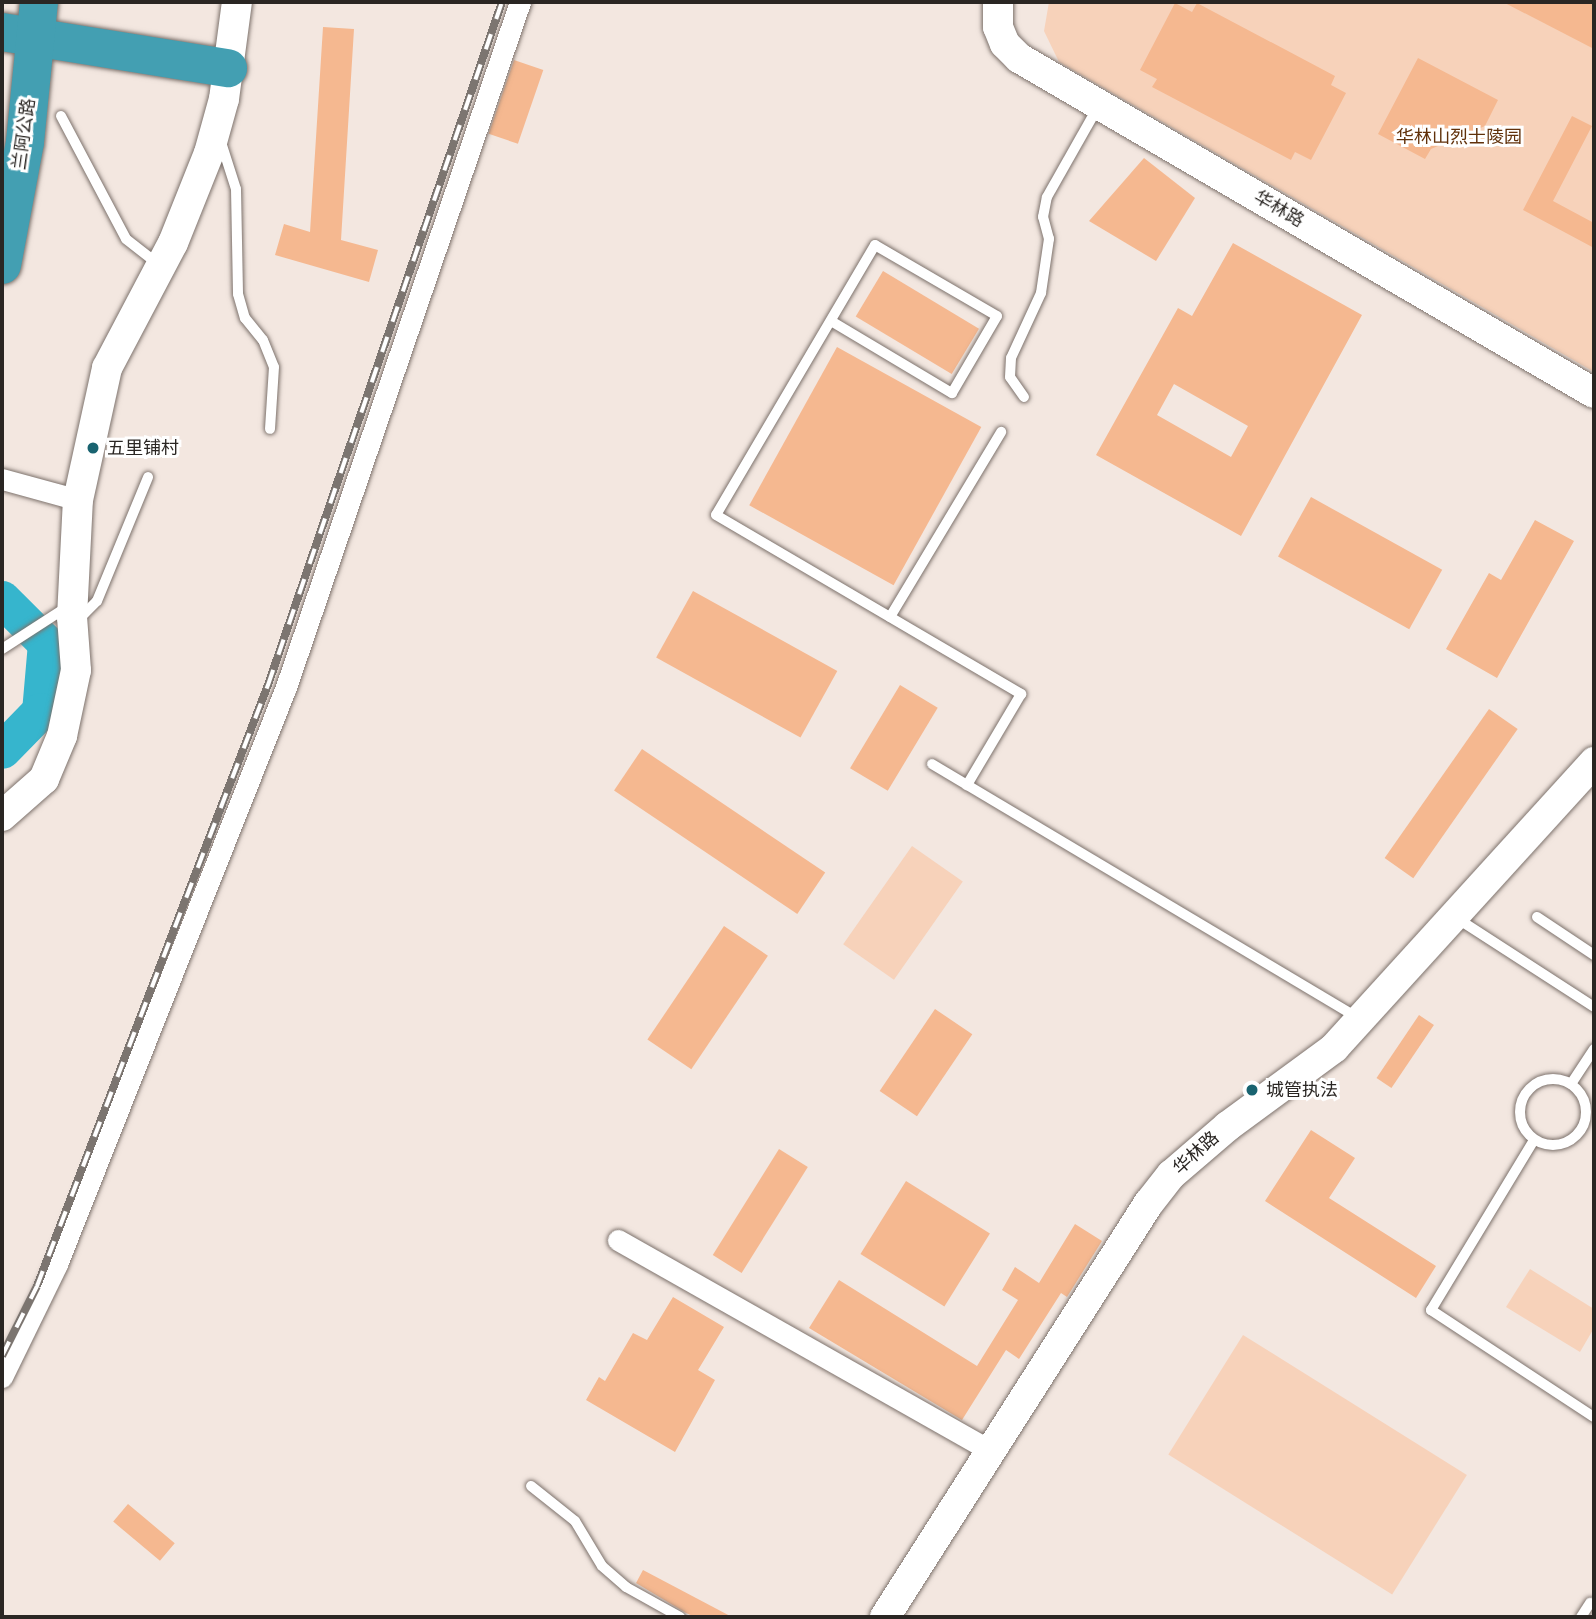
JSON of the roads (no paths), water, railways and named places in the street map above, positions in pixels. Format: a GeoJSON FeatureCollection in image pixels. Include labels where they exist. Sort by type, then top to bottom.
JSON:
{"type":"FeatureCollection","features":[{"type":"Feature","properties":{"kind":"highway"},"geometry":{"type":"LineString","coordinates":[[26,24],[228,68]]}},
{"type":"Feature","properties":{"kind":"highway","name":"兰阿公路"},"geometry":{"type":"LineString","coordinates":[[2,265],[25,142],[26,24]]}},
{"type":"Feature","properties":{"kind":"street"},"geometry":{"type":"LineString","coordinates":[[2,816],[44,779],[62,736],[76,670],[72,615],[78,500],[107,368],[161,266],[216,126],[228,68],[237,2]]}},
{"type":"Feature","properties":{"kind":"street"},"geometry":{"type":"LineString","coordinates":[[2,1377],[57,1264],[286,687],[520,2]]}},
{"type":"Feature","properties":{"kind":"street","name":"华林路"},"geometry":{"type":"LineString","coordinates":[[998,2],[998,27],[1005,44],[1019,58],[1594,393]]}},
{"type":"Feature","properties":{"kind":"street"},"geometry":{"type":"LineString","coordinates":[[2,479],[78,500]]}},
{"type":"Feature","properties":{"kind":"street","name":"华林路"},"geometry":{"type":"LineString","coordinates":[[885,1617],[1149,1203],[1171,1175],[1228,1126],[1312,1066],[1360,1020],[1594,762]]}},
{"type":"Feature","properties":{"kind":"street"},"geometry":{"type":"LineString","coordinates":[[618,1240],[992,1452]]}},
{"type":"Feature","properties":{"kind":"lane"},"geometry":{"type":"LineString","coordinates":[[1024,397],[1010,377],[1011,358],[1041,293],[1049,239],[1043,217],[1046,197],[1100,105]]}},
{"type":"Feature","properties":{"kind":"lane"},"geometry":{"type":"LineString","coordinates":[[61,117],[126,239],[161,266]]}},
{"type":"Feature","properties":{"kind":"lane"},"geometry":{"type":"LineString","coordinates":[[216,126],[236,189],[238,294],[245,318],[263,340],[274,367],[270,429]]}},
{"type":"Feature","properties":{"kind":"lane"},"geometry":{"type":"LineString","coordinates":[[831,321],[952,393],[997,316],[876,245],[716,515],[1021,694],[967,785]]}},
{"type":"Feature","properties":{"kind":"lane"},"geometry":{"type":"LineString","coordinates":[[890,617],[1001,432]]}},
{"type":"Feature","properties":{"kind":"lane"},"geometry":{"type":"LineString","coordinates":[[2,649],[41,623],[72,615],[97,601],[148,477]]}},
{"type":"Feature","properties":{"kind":"lane"},"geometry":{"type":"LineString","coordinates":[[932,764],[1360,1020]]}},
{"type":"Feature","properties":{"kind":"lane"},"geometry":{"type":"LineString","coordinates":[[1455,917],[1594,1007]]}},
{"type":"Feature","properties":{"kind":"lane"},"geometry":{"type":"LineString","coordinates":[[1537,917],[1594,954]]}},
{"type":"Feature","properties":{"kind":"lane"},"geometry":{"type":"LineString","coordinates":[[1571,1084],[1594,1049]]}},
{"type":"Feature","properties":{"kind":"lane"},"geometry":{"type":"LineString","coordinates":[[1546,1079],[1571,1084],[1586,1105],[1581,1130],[1560,1145],[1534,1140],[1520,1118],[1524,1093],[1546,1079]]}},
{"type":"Feature","properties":{"kind":"lane"},"geometry":{"type":"LineString","coordinates":[[1534,1140],[1431,1310],[1594,1417]]}},
{"type":"Feature","properties":{"kind":"lane"},"geometry":{"type":"LineString","coordinates":[[531,1486],[575,1521],[602,1566],[626,1587],[680,1617]]}},
{"type":"Feature","properties":{"kind":"lane"},"geometry":{"type":"LineString","coordinates":[[1581,1617],[1590,1603]]}},
{"type":"Feature","properties":{"kind":"waterway"},"geometry":{"type":"LineString","coordinates":[[2,599],[46,643],[40,711],[2,750]]}},
{"type":"Feature","properties":{"kind":"railway"},"geometry":{"type":"LineString","coordinates":[[2,1356],[37,1286],[268,685],[502,2]]}},
{"type":"Feature","properties":{"kind":"place","name":"五里铺村"},"geometry":{"type":"Point","coordinates":[93,448]}},
{"type":"Feature","properties":{"kind":"place","name":"城管执法"},"geometry":{"type":"Point","coordinates":[1252,1090]}},
{"type":"Feature","properties":{"kind":"park label","name":"华林山烈士陵园"},"geometry":{"type":"Point","coordinates":[1459,137]}}]}
